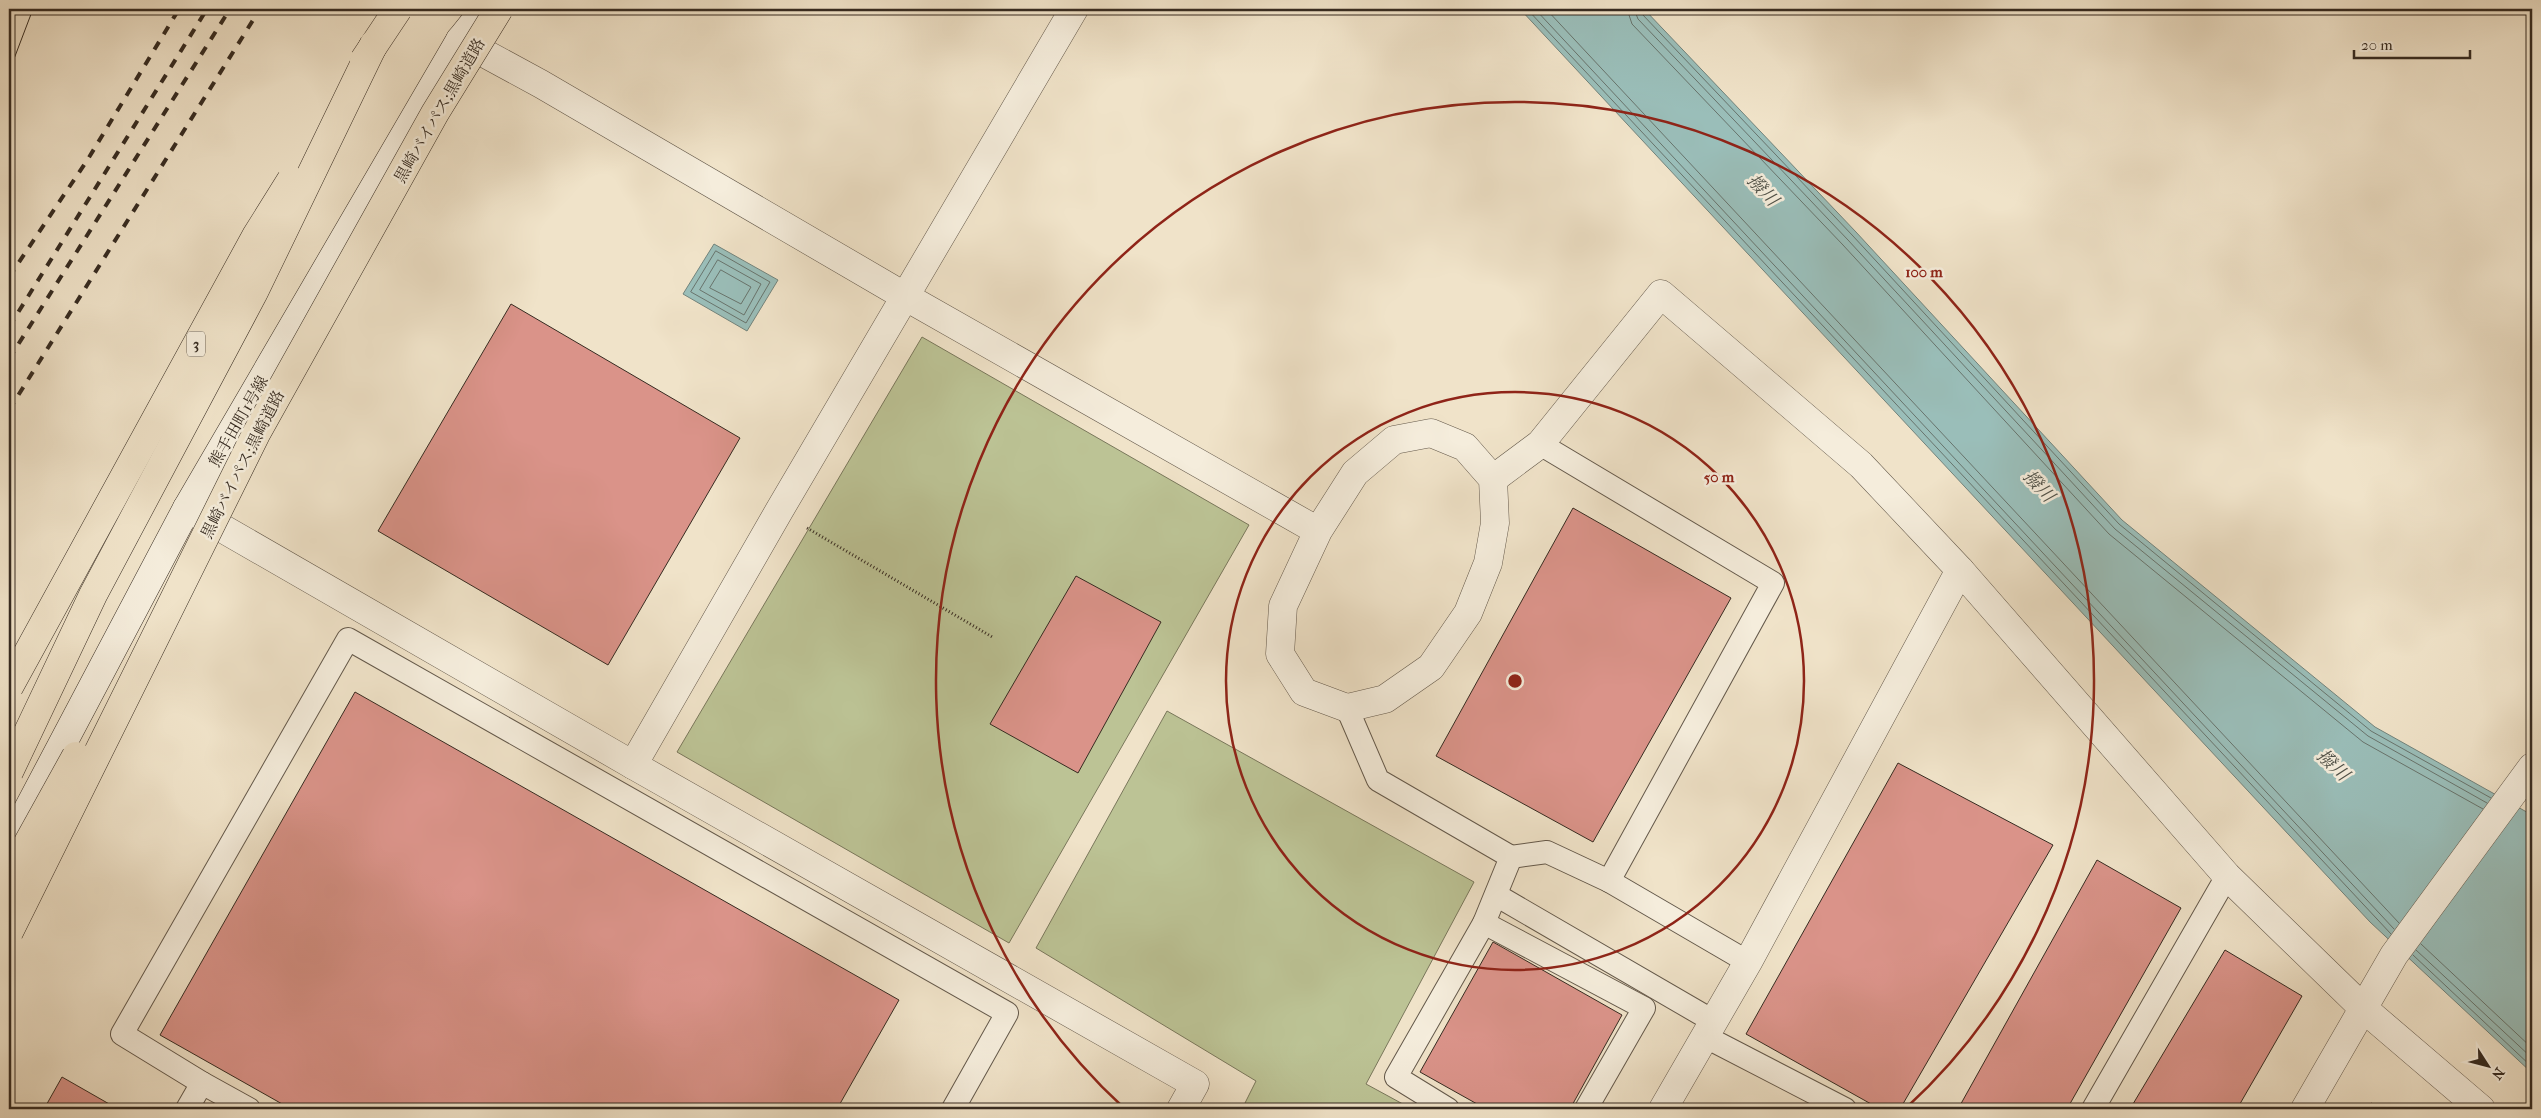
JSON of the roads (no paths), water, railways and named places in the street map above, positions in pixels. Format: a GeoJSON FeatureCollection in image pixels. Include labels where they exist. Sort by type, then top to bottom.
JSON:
{"type":"FeatureCollection","features":[{"type":"Feature","properties":{"kind":"highway","name":"3"},"geometry":{"type":"LineString","coordinates":[[9,687],[256,236],[374,44],[398,9]]}},
{"type":"Feature","properties":{"kind":"highway","name":"黒崎バイパス;黒崎道路"},"geometry":{"type":"LineString","coordinates":[[9,932],[256,434],[435,113],[499,9]]}},
{"type":"Feature","properties":{"kind":"highway"},"geometry":{"type":"LineString","coordinates":[[9,772],[93,595],[254,292],[374,44]]}},
{"type":"Feature","properties":{"kind":"highway"},"geometry":{"type":"LineString","coordinates":[[9,877],[256,434]]}},
{"type":"Feature","properties":{"kind":"street","name":"熊手田町1号線"},"geometry":{"type":"LineString","coordinates":[[9,845],[187,508],[460,40],[485,9]]}},
{"type":"Feature","properties":{"kind":"street"},"geometry":{"type":"LineString","coordinates":[[633,765],[779,511],[1074,9]]}},
{"type":"Feature","properties":{"kind":"street"},"geometry":{"type":"LineString","coordinates":[[460,40],[549,89],[906,297],[1318,531]]}},
{"type":"Feature","properties":{"kind":"street"},"geometry":{"type":"LineString","coordinates":[[1493,479],[1540,444],[1661,294],[1861,465],[1960,570],[2227,876],[2364,1009],[2481,1109]]}},
{"type":"Feature","properties":{"kind":"street"},"geometry":{"type":"LineString","coordinates":[[1430,433],[1439,436],[1465,447],[1493,479],[1495,523],[1488,563],[1468,613],[1431,667],[1384,699],[1347,708],[1304,692],[1280,654],[1283,606],[1318,531],[1354,473],[1394,440],[1430,433]]}},
{"type":"Feature","properties":{"kind":"street"},"geometry":{"type":"LineString","coordinates":[[187,508],[633,765],[1195,1084],[1182,1109]]}},
{"type":"Feature","properties":{"kind":"street"},"geometry":{"type":"LineString","coordinates":[[1664,1109],[1708,1028],[1748,962],[1960,570]]}},
{"type":"Feature","properties":{"kind":"street"},"geometry":{"type":"LineString","coordinates":[[2305,1109],[2394,955],[2532,767]]}},
{"type":"Feature","properties":{"kind":"lane"},"geometry":{"type":"LineString","coordinates":[[1540,444],[1773,583],[1609,881]]}},
{"type":"Feature","properties":{"kind":"lane"},"geometry":{"type":"LineString","coordinates":[[249,1109],[202,1084],[122,1034],[348,639],[1007,1013],[953,1109]]}},
{"type":"Feature","properties":{"kind":"lane"},"geometry":{"type":"LineString","coordinates":[[1347,708],[1378,780],[1511,857],[1547,852],[1609,881],[1748,962]]}},
{"type":"Feature","properties":{"kind":"lane"},"geometry":{"type":"LineString","coordinates":[[1448,1109],[1396,1077],[1484,923],[1511,857]]}},
{"type":"Feature","properties":{"kind":"lane"},"geometry":{"type":"LineString","coordinates":[[2093,1109],[2227,876]]}},
{"type":"Feature","properties":{"kind":"lane"},"geometry":{"type":"LineString","coordinates":[[1496,895],[1708,1028],[1845,1109]]}},
{"type":"Feature","properties":{"kind":"lane"},"geometry":{"type":"LineString","coordinates":[[1484,923],[1644,1008],[1586,1109]]}},
{"type":"Feature","properties":{"kind":"lane"},"geometry":{"type":"LineString","coordinates":[[187,1109],[202,1084]]}},
{"type":"Feature","properties":{"kind":"water","name":"撥川"},"geometry":{"type":"Polygon","coordinates":[[[1520,9],[1644,9],[1856,232],[2122,520],[2375,727],[2532,815],[2532,1073],[2370,922],[1520,9]]]}},
{"type":"Feature","properties":{"kind":"water"},"geometry":{"type":"Polygon","coordinates":[[[714,244],[778,280],[747,331],[683,294],[714,244]]]}},
{"type":"Feature","properties":{"kind":"tram line"},"geometry":{"type":"LineString","coordinates":[[9,18],[12,9]]}},
{"type":"Feature","properties":{"kind":"tram line"},"geometry":{"type":"LineString","coordinates":[[9,72],[33,9]]}},
{"type":"Feature","properties":{"kind":"railway"},"geometry":{"type":"LineString","coordinates":[[9,277],[88,159],[179,9]]}},
{"type":"Feature","properties":{"kind":"railway"},"geometry":{"type":"LineString","coordinates":[[9,327],[207,9]]}},
{"type":"Feature","properties":{"kind":"railway"},"geometry":{"type":"LineString","coordinates":[[9,359],[230,9]]}},
{"type":"Feature","properties":{"kind":"railway"},"geometry":{"type":"LineString","coordinates":[[9,410],[260,9]]}}]}
